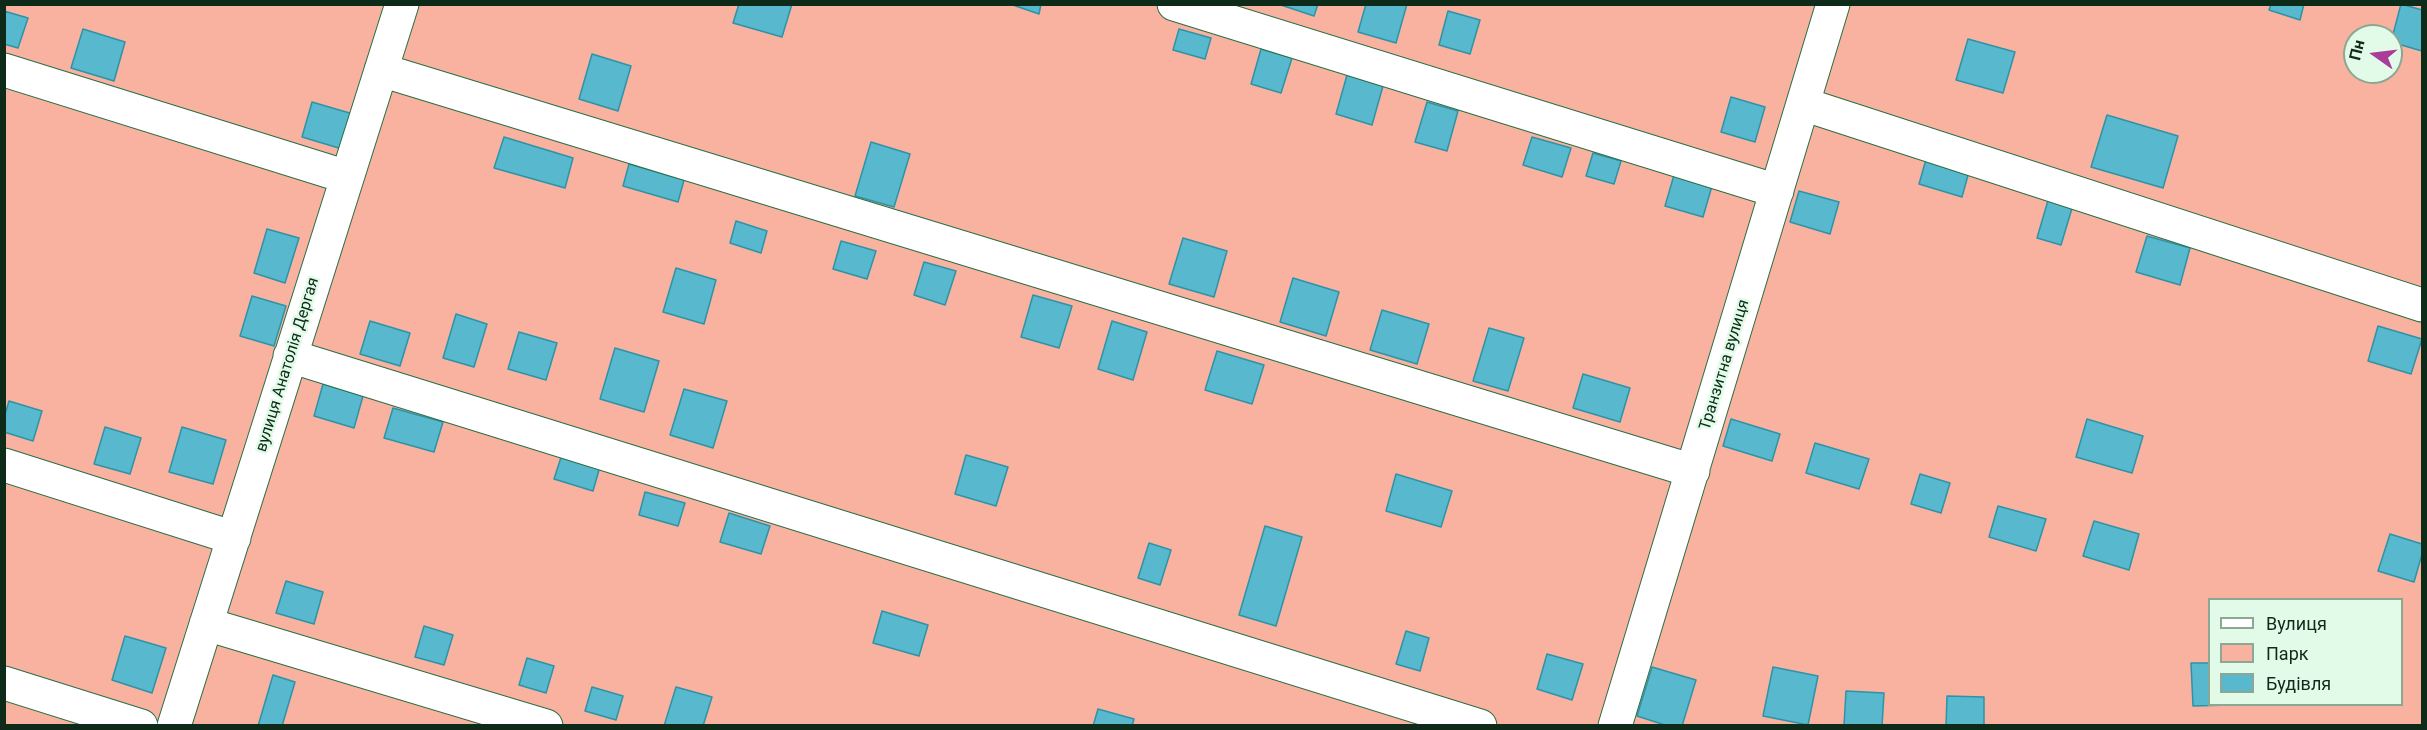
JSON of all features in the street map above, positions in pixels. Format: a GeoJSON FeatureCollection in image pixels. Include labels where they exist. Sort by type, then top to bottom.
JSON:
{"type":"FeatureCollection","features":[{"type":"Feature","properties":{"kind":"street","name":"вулиця Анатолія Дергая"},"geometry":{"type":"LineString","coordinates":[[174,726],[402,4]]}},
{"type":"Feature","properties":{"kind":"street"},"geometry":{"type":"LineString","coordinates":[[1174,4],[1777,191]]}},
{"type":"Feature","properties":{"kind":"street","name":"Транзитна вулиця"},"geometry":{"type":"LineString","coordinates":[[1615,726],[1833,4]]}},
{"type":"Feature","properties":{"kind":"street"},"geometry":{"type":"LineString","coordinates":[[4,70],[347,177]]}},
{"type":"Feature","properties":{"kind":"street"},"geometry":{"type":"LineString","coordinates":[[381,70],[1692,471]]}},
{"type":"Feature","properties":{"kind":"street"},"geometry":{"type":"LineString","coordinates":[[1803,104],[2422,305]]}},
{"type":"Feature","properties":{"kind":"street"},"geometry":{"type":"LineString","coordinates":[[290,356],[1480,726]]}},
{"type":"Feature","properties":{"kind":"street"},"geometry":{"type":"LineString","coordinates":[[4,465],[234,538]]}},
{"type":"Feature","properties":{"kind":"street"},"geometry":{"type":"LineString","coordinates":[[206,624],[546,726]]}},
{"type":"Feature","properties":{"kind":"street"},"geometry":{"type":"LineString","coordinates":[[4,683],[141,726]]}},
{"type":"Feature","properties":{"kind":"green space"},"geometry":{"type":"Polygon","coordinates":[[[5,5],[2422,5],[2422,725],[5,725],[5,5]]]}},
{"type":"Feature","properties":{"kind":"building"},"geometry":{"type":"Polygon","coordinates":[[[739,4],[792,4],[782,37],[733,23],[739,4]]]}},
{"type":"Feature","properties":{"kind":"building"},"geometry":{"type":"Polygon","coordinates":[[[1010,4],[1041,4],[1039,14],[1010,4]]]}},
{"type":"Feature","properties":{"kind":"building"},"geometry":{"type":"Polygon","coordinates":[[[1278,4],[1318,4],[1314,16],[1278,4]]]}},
{"type":"Feature","properties":{"kind":"building"},"geometry":{"type":"Polygon","coordinates":[[[1366,4],[1407,4],[1396,43],[1358,32],[1366,4]]]}},
{"type":"Feature","properties":{"kind":"building"},"geometry":{"type":"Polygon","coordinates":[[[2271,4],[2304,4],[2300,20],[2269,10],[2271,4]]]}},
{"type":"Feature","properties":{"kind":"building"},"geometry":{"type":"Polygon","coordinates":[[[2401,4],[2422,10],[2422,51],[2403,45],[2403,24],[2396,24],[2401,4]]]}},
{"type":"Feature","properties":{"kind":"building"},"geometry":{"type":"Polygon","coordinates":[[[4,11],[28,18],[18,48],[4,44],[4,11]]]}},
{"type":"Feature","properties":{"kind":"building"},"geometry":{"type":"Polygon","coordinates":[[[1448,11],[1480,20],[1470,54],[1439,45],[1448,11]]]}},
{"type":"Feature","properties":{"kind":"building"},"geometry":{"type":"Polygon","coordinates":[[[83,29],[125,42],[114,81],[71,68],[83,29]]]}},
{"type":"Feature","properties":{"kind":"building"},"geometry":{"type":"Polygon","coordinates":[[[1179,29],[1211,38],[1205,59],[1173,50],[1179,29]]]}},
{"type":"Feature","properties":{"kind":"building"},"geometry":{"type":"Polygon","coordinates":[[[1968,39],[2015,52],[2003,93],[1956,80],[1968,39]]]}},
{"type":"Feature","properties":{"kind":"building"},"geometry":{"type":"Polygon","coordinates":[[[1261,49],[1292,58],[1281,93],[1251,84],[1261,49]]]}},
{"type":"Feature","properties":{"kind":"building"},"geometry":{"type":"Polygon","coordinates":[[[592,54],[631,66],[618,111],[579,99],[592,54]]]}},
{"type":"Feature","properties":{"kind":"building"},"geometry":{"type":"Polygon","coordinates":[[[1347,75],[1383,86],[1372,125],[1336,114],[1347,75]]]}},
{"type":"Feature","properties":{"kind":"building"},"geometry":{"type":"Polygon","coordinates":[[[1731,97],[1765,107],[1755,142],[1721,132],[1731,97]]]}},
{"type":"Feature","properties":{"kind":"building"},"geometry":{"type":"Polygon","coordinates":[[[312,102],[353,114],[342,149],[302,137],[312,102]]]}},
{"type":"Feature","properties":{"kind":"building"},"geometry":{"type":"Polygon","coordinates":[[[1427,102],[1458,111],[1447,151],[1415,142],[1427,102]]]}},
{"type":"Feature","properties":{"kind":"building"},"geometry":{"type":"Polygon","coordinates":[[[2107,115],[2178,136],[2163,188],[2091,167],[2107,115]]]}},
{"type":"Feature","properties":{"kind":"building"},"geometry":{"type":"Polygon","coordinates":[[[504,137],[573,158],[565,188],[494,168],[504,137]]]}},
{"type":"Feature","properties":{"kind":"building"},"geometry":{"type":"Polygon","coordinates":[[[1532,137],[1571,148],[1562,177],[1523,165],[1532,137]]]}},
{"type":"Feature","properties":{"kind":"building"},"geometry":{"type":"Polygon","coordinates":[[[871,142],[910,154],[894,207],[855,196],[871,142]]]}},
{"type":"Feature","properties":{"kind":"building"},"geometry":{"type":"Polygon","coordinates":[[[1593,153],[1621,161],[1614,184],[1586,176],[1593,153]]]}},
{"type":"Feature","properties":{"kind":"building"},"geometry":{"type":"Polygon","coordinates":[[[1927,156],[1970,168],[1962,197],[1919,184],[1927,156]]]}},
{"type":"Feature","properties":{"kind":"building"},"geometry":{"type":"Polygon","coordinates":[[[629,164],[684,180],[678,202],[623,186],[629,164]]]}},
{"type":"Feature","properties":{"kind":"building"},"geometry":{"type":"Polygon","coordinates":[[[1674,175],[1712,186],[1703,217],[1665,206],[1674,175]]]}},
{"type":"Feature","properties":{"kind":"building"},"geometry":{"type":"Polygon","coordinates":[[[1799,191],[1839,202],[1830,234],[1790,222],[1799,191]]]}},
{"type":"Feature","properties":{"kind":"building"},"geometry":{"type":"Polygon","coordinates":[[[2049,197],[2073,205],[2061,245],[2037,238],[2049,197]]]}},
{"type":"Feature","properties":{"kind":"building"},"geometry":{"type":"Polygon","coordinates":[[[736,221],[767,231],[761,253],[730,243],[736,221]]]}},
{"type":"Feature","properties":{"kind":"building"},"geometry":{"type":"Polygon","coordinates":[[[267,229],[299,238],[285,283],[254,273],[267,229]]]}},
{"type":"Feature","properties":{"kind":"building"},"geometry":{"type":"Polygon","coordinates":[[[2147,236],[2190,248],[2180,285],[2136,272],[2147,236]]]}},
{"type":"Feature","properties":{"kind":"building"},"geometry":{"type":"Polygon","coordinates":[[[1183,238],[1227,251],[1214,297],[1169,284],[1183,238]]]}},
{"type":"Feature","properties":{"kind":"building"},"geometry":{"type":"Polygon","coordinates":[[[841,241],[876,251],[867,279],[833,269],[841,241]]]}},
{"type":"Feature","properties":{"kind":"building"},"geometry":{"type":"Polygon","coordinates":[[[924,262],[956,271],[945,305],[914,295],[924,262]]]}},
{"type":"Feature","properties":{"kind":"building"},"geometry":{"type":"Polygon","coordinates":[[[676,268],[716,280],[704,324],[663,312],[676,268]]]}},
{"type":"Feature","properties":{"kind":"building"},"geometry":{"type":"Polygon","coordinates":[[[1293,278],[1339,292],[1326,336],[1280,322],[1293,278]]]}},
{"type":"Feature","properties":{"kind":"building"},"geometry":{"type":"Polygon","coordinates":[[[1033,295],[1072,306],[1059,348],[1021,337],[1033,295]]]}},
{"type":"Feature","properties":{"kind":"building"},"geometry":{"type":"Polygon","coordinates":[[[252,296],[286,306],[274,346],[240,336],[252,296]]]}},
{"type":"Feature","properties":{"kind":"building"},"geometry":{"type":"Polygon","coordinates":[[[1382,310],[1429,324],[1417,364],[1370,350],[1382,310]]]}},
{"type":"Feature","properties":{"kind":"building"},"geometry":{"type":"Polygon","coordinates":[[[456,314],[487,324],[474,367],[443,358],[456,314]]]}},
{"type":"Feature","properties":{"kind":"building"},"geometry":{"type":"Polygon","coordinates":[[[370,321],[410,333],[400,366],[360,354],[370,321]]]}},
{"type":"Feature","properties":{"kind":"building"},"geometry":{"type":"Polygon","coordinates":[[[1112,321],[1147,332],[1133,380],[1098,369],[1112,321]]]}},
{"type":"Feature","properties":{"kind":"building"},"geometry":{"type":"Polygon","coordinates":[[[2378,326],[2422,339],[2411,374],[2368,361],[2378,326]]]}},
{"type":"Feature","properties":{"kind":"building"},"geometry":{"type":"Polygon","coordinates":[[[1489,328],[1524,338],[1508,391],[1473,381],[1489,328]]]}},
{"type":"Feature","properties":{"kind":"building"},"geometry":{"type":"Polygon","coordinates":[[[519,332],[557,343],[546,380],[508,369],[519,332]]]}},
{"type":"Feature","properties":{"kind":"building"},"geometry":{"type":"Polygon","coordinates":[[[615,348],[659,361],[644,412],[600,399],[615,348]]]}},
{"type":"Feature","properties":{"kind":"building"},"geometry":{"type":"Polygon","coordinates":[[[1217,351],[1264,365],[1252,404],[1205,390],[1217,351]]]}},
{"type":"Feature","properties":{"kind":"building"},"geometry":{"type":"Polygon","coordinates":[[[1583,374],[1630,388],[1620,422],[1573,408],[1583,374]]]}},
{"type":"Feature","properties":{"kind":"building"},"geometry":{"type":"Polygon","coordinates":[[[323,384],[363,396],[354,428],[314,416],[323,384]]]}},
{"type":"Feature","properties":{"kind":"building"},"geometry":{"type":"Polygon","coordinates":[[[684,389],[727,401],[713,448],[670,435],[684,389]]]}},
{"type":"Feature","properties":{"kind":"building"},"geometry":{"type":"Polygon","coordinates":[[[9,401],[42,411],[33,441],[4,432],[4,418],[9,401]]]}},
{"type":"Feature","properties":{"kind":"building"},"geometry":{"type":"Polygon","coordinates":[[[393,408],[443,422],[434,452],[384,438],[393,408]]]}},
{"type":"Feature","properties":{"kind":"building"},"geometry":{"type":"Polygon","coordinates":[[[1731,419],[1780,434],[1772,461],[1723,446],[1731,419]]]}},
{"type":"Feature","properties":{"kind":"building"},"geometry":{"type":"Polygon","coordinates":[[[2087,419],[2143,436],[2132,473],[2076,457],[2087,419]]]}},
{"type":"Feature","properties":{"kind":"building"},"geometry":{"type":"Polygon","coordinates":[[[105,427],[141,438],[130,474],[94,464],[105,427]]]}},
{"type":"Feature","properties":{"kind":"building"},"geometry":{"type":"Polygon","coordinates":[[[182,427],[226,440],[213,484],[169,472],[182,427]]]}},
{"type":"Feature","properties":{"kind":"building"},"geometry":{"type":"Polygon","coordinates":[[[1815,443],[1869,459],[1859,489],[1806,473],[1815,443]]]}},
{"type":"Feature","properties":{"kind":"building"},"geometry":{"type":"Polygon","coordinates":[[[563,451],[601,463],[593,491],[554,479],[563,451]]]}},
{"type":"Feature","properties":{"kind":"building"},"geometry":{"type":"Polygon","coordinates":[[[966,455],[1008,467],[996,506],[955,494],[966,455]]]}},
{"type":"Feature","properties":{"kind":"building"},"geometry":{"type":"Polygon","coordinates":[[[1396,474],[1452,491],[1441,527],[1386,511],[1396,474]]]}},
{"type":"Feature","properties":{"kind":"building"},"geometry":{"type":"Polygon","coordinates":[[[1920,474],[1950,483],[1941,513],[1911,504],[1920,474]]]}},
{"type":"Feature","properties":{"kind":"building"},"geometry":{"type":"Polygon","coordinates":[[[645,492],[685,503],[678,526],[639,515],[645,492]]]}},
{"type":"Feature","properties":{"kind":"building"},"geometry":{"type":"Polygon","coordinates":[[[1998,506],[2046,519],[2036,551],[1989,537],[1998,506]]]}},
{"type":"Feature","properties":{"kind":"building"},"geometry":{"type":"Polygon","coordinates":[[[729,513],[770,526],[761,554],[720,542],[729,513]]]}},
{"type":"Feature","properties":{"kind":"building"},"geometry":{"type":"Polygon","coordinates":[[[2094,521],[2139,534],[2129,570],[2083,556],[2094,521]]]}},
{"type":"Feature","properties":{"kind":"building"},"geometry":{"type":"Polygon","coordinates":[[[1265,526],[1302,537],[1276,626],[1239,615],[1265,526]]]}},
{"type":"Feature","properties":{"kind":"building"},"geometry":{"type":"Polygon","coordinates":[[[2390,534],[2422,544],[2422,554],[2414,582],[2378,571],[2390,534]]]}},
{"type":"Feature","properties":{"kind":"building"},"geometry":{"type":"Polygon","coordinates":[[[1149,543],[1171,550],[1160,585],[1138,578],[1149,543]]]}},
{"type":"Feature","properties":{"kind":"building"},"geometry":{"type":"Polygon","coordinates":[[[286,581],[323,592],[314,624],[276,613],[286,581]]]}},
{"type":"Feature","properties":{"kind":"building"},"geometry":{"type":"Polygon","coordinates":[[[882,611],[928,625],[919,656],[873,643],[882,611]]]}},
{"type":"Feature","properties":{"kind":"building"},"geometry":{"type":"Polygon","coordinates":[[[424,626],[453,635],[444,665],[415,657],[424,626]]]}},
{"type":"Feature","properties":{"kind":"building"},"geometry":{"type":"Polygon","coordinates":[[[1406,631],[1429,638],[1420,671],[1396,664],[1406,631]]]}},
{"type":"Feature","properties":{"kind":"building"},"geometry":{"type":"Polygon","coordinates":[[[125,636],[166,648],[152,693],[112,680],[125,636]]]}},
{"type":"Feature","properties":{"kind":"building"},"geometry":{"type":"Polygon","coordinates":[[[1547,654],[1583,664],[1572,700],[1537,689],[1547,654]]]}},
{"type":"Feature","properties":{"kind":"building"},"geometry":{"type":"Polygon","coordinates":[[[527,658],[554,666],[546,693],[519,685],[527,658]]]}},
{"type":"Feature","properties":{"kind":"building"},"geometry":{"type":"Polygon","coordinates":[[[2191,663],[2208,663],[2208,706],[2193,706],[2191,663]]]}},
{"type":"Feature","properties":{"kind":"building"},"geometry":{"type":"Polygon","coordinates":[[[1652,667],[1696,680],[1682,726],[1668,726],[1637,716],[1652,667]]]}},
{"type":"Feature","properties":{"kind":"building"},"geometry":{"type":"Polygon","coordinates":[[[1773,667],[1818,676],[1808,725],[1763,716],[1773,667]]]}},
{"type":"Feature","properties":{"kind":"building"},"geometry":{"type":"Polygon","coordinates":[[[273,675],[295,682],[282,726],[258,726],[273,675]]]}},
{"type":"Feature","properties":{"kind":"building"},"geometry":{"type":"Polygon","coordinates":[[[592,687],[623,696],[616,720],[585,711],[592,687]]]}},
{"type":"Feature","properties":{"kind":"building"},"geometry":{"type":"Polygon","coordinates":[[[676,687],[712,697],[703,726],[664,726],[676,687]]]}},
{"type":"Feature","properties":{"kind":"building"},"geometry":{"type":"Polygon","coordinates":[[[1846,691],[1884,693],[1882,726],[1844,726],[1846,691]]]}},
{"type":"Feature","properties":{"kind":"building"},"geometry":{"type":"Polygon","coordinates":[[[1947,696],[1984,697],[1984,726],[1946,726],[1947,696]]]}},
{"type":"Feature","properties":{"kind":"building"},"geometry":{"type":"Polygon","coordinates":[[[1098,709],[1134,719],[1132,726],[1093,726],[1098,709]]]}}]}
